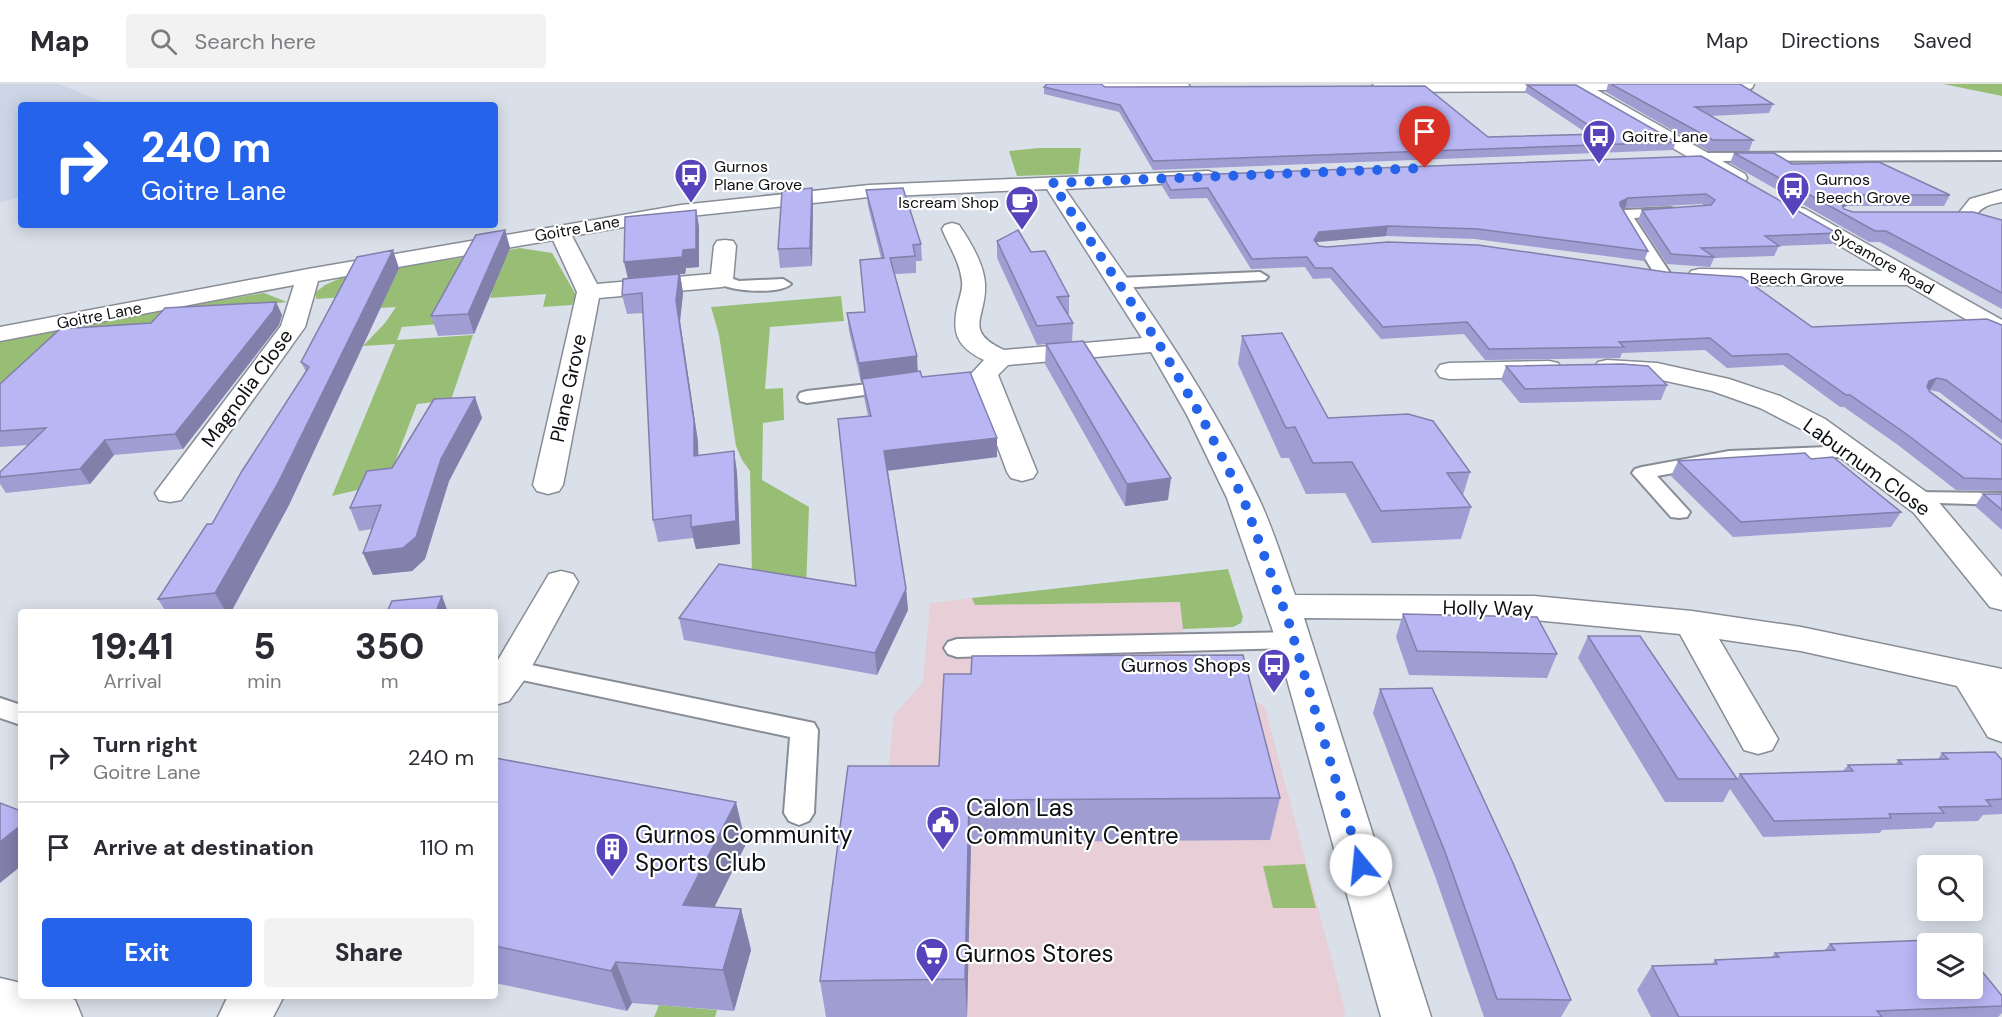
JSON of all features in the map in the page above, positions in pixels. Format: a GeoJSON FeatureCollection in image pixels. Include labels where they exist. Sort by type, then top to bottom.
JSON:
{"type":"FeatureCollection","features":[{"type":"Feature","properties":{"kind":"street"},"geometry":{"type":"LineString","coordinates":[[1089,98],[1105,85],[1201,87]]}},
{"type":"Feature","properties":{"kind":"street"},"geometry":{"type":"LineString","coordinates":[[1577,85],[1751,186]]}},
{"type":"Feature","properties":{"kind":"street"},"geometry":{"type":"LineString","coordinates":[[1368,87],[1747,85]]}},
{"type":"Feature","properties":{"kind":"street"},"geometry":{"type":"LineString","coordinates":[[1666,158],[1701,157]]}},
{"type":"Feature","properties":{"kind":"street","name":"Goitre Lane"},"geometry":{"type":"LineString","coordinates":[[0,334],[308,276],[681,211],[781,199],[921,187],[1222,176]]}},
{"type":"Feature","properties":{"kind":"street"},"geometry":{"type":"LineString","coordinates":[[1052,183],[1159,344],[1201,416],[1243,498],[1284,606],[1406,1017]]}},
{"type":"Feature","properties":{"kind":"street"},"geometry":{"type":"LineString","coordinates":[[1947,213],[1977,217],[1977,203],[2002,196]]}},
{"type":"Feature","properties":{"kind":"street","name":"Sycamore Road"},"geometry":{"type":"LineString","coordinates":[[1782,203],[2002,330]]}},
{"type":"Feature","properties":{"kind":"street"},"geometry":{"type":"LineString","coordinates":[[952,229],[970,268],[974,286],[965,320],[968,336],[980,350],[982,370],[1022,472]]}},
{"type":"Feature","properties":{"kind":"street"},"geometry":{"type":"LineString","coordinates":[[559,231],[589,292],[722,280],[725,246]]}},
{"type":"Feature","properties":{"kind":"street","name":"Beech Grove"},"geometry":{"type":"LineString","coordinates":[[1630,268],[1726,278],[1911,278]]}},
{"type":"Feature","properties":{"kind":"street","name":"Magnolia Close"},"geometry":{"type":"LineString","coordinates":[[170,493],[293,327],[308,276]]}},
{"type":"Feature","properties":{"kind":"street","name":"Plane Grove"},"geometry":{"type":"LineString","coordinates":[[548,485],[589,292]]}},
{"type":"Feature","properties":{"kind":"street"},"geometry":{"type":"LineString","coordinates":[[982,370],[1159,344]]}},
{"type":"Feature","properties":{"kind":"street","name":"Laburnum Close"},"geometry":{"type":"LineString","coordinates":[[1449,371],[1577,368],[1657,371],[1720,385],[1770,402],[1815,425],[1925,506],[2002,599]]}},
{"type":"Feature","properties":{"kind":"street"},"geometry":{"type":"LineString","coordinates":[[503,681],[561,582]]}},
{"type":"Feature","properties":{"kind":"street","name":"Holly Way"},"geometry":{"type":"LineString","coordinates":[[1284,606],[1534,608],[1692,623],[1801,639],[1986,679]]}},
{"type":"Feature","properties":{"kind":"street"},"geometry":{"type":"LineString","coordinates":[[1692,623],[1758,740]]}},
{"type":"Feature","properties":{"kind":"street"},"geometry":{"type":"LineString","coordinates":[[1986,679],[2002,727]]}},
{"type":"Feature","properties":{"kind":"street"},"geometry":{"type":"LineString","coordinates":[[243,1017],[257,999]]}},
{"type":"Feature","properties":{"kind":"street"},"geometry":{"type":"LineString","coordinates":[[0,1001],[57,1017]]}},
{"type":"Feature","properties":{"kind":"lane"},"geometry":{"type":"LineString","coordinates":[[1701,157],[2002,156]]}},
{"type":"Feature","properties":{"kind":"lane"},"geometry":{"type":"LineString","coordinates":[[1662,273],[1625,214],[1680,211]]}},
{"type":"Feature","properties":{"kind":"lane"},"geometry":{"type":"LineString","coordinates":[[1118,283],[1260,277]]}},
{"type":"Feature","properties":{"kind":"lane"},"geometry":{"type":"LineString","coordinates":[[722,280],[737,286],[783,284]]}},
{"type":"Feature","properties":{"kind":"lane"},"geometry":{"type":"LineString","coordinates":[[807,397],[913,383]]}},
{"type":"Feature","properties":{"kind":"lane"},"geometry":{"type":"LineString","coordinates":[[1679,512],[1642,473],[1729,457],[1852,452]]}},
{"type":"Feature","properties":{"kind":"lane"},"geometry":{"type":"LineString","coordinates":[[1914,498],[2002,499]]}},
{"type":"Feature","properties":{"kind":"lane"},"geometry":{"type":"LineString","coordinates":[[957,648],[1294,640]]}},
{"type":"Feature","properties":{"kind":"lane"},"geometry":{"type":"LineString","coordinates":[[503,681],[804,730],[798,813]]}},
{"type":"Feature","properties":{"kind":"lane"},"geometry":{"type":"LineString","coordinates":[[0,708],[18,714]]}},
{"type":"Feature","properties":{"kind":"shaded area"},"geometry":{"type":"Polygon","coordinates":[[[0,84],[59,84],[103,102],[18,102],[18,198],[0,202],[0,84]]]}},
{"type":"Feature","properties":{"kind":"shaded area"},"geometry":{"type":"Polygon","coordinates":[[[972,598],[975,605],[1181,602],[1185,655],[1265,707],[1345,1010],[1344,1017],[828,1017],[884,808],[894,715],[923,682],[930,603],[972,598]]]}},
{"type":"Feature","properties":{"kind":"green space"},"geometry":{"type":"Polygon","coordinates":[[[1943,84],[2002,84],[2002,96],[1943,84]]]}},
{"type":"Feature","properties":{"kind":"green space"},"geometry":{"type":"Polygon","coordinates":[[[1081,148],[1078,174],[1017,176],[1009,151],[1081,148]]]}},
{"type":"Feature","properties":{"kind":"green space"},"geometry":{"type":"Polygon","coordinates":[[[520,248],[552,253],[576,295],[572,305],[543,307],[546,294],[490,298],[492,292],[452,297],[439,324],[402,327],[397,340],[473,335],[451,400],[417,404],[387,483],[332,496],[395,344],[363,346],[385,323],[396,307],[363,309],[372,295],[316,299],[316,292],[343,277],[520,248]]]}},
{"type":"Feature","properties":{"kind":"green space"},"geometry":{"type":"Polygon","coordinates":[[[264,293],[287,302],[181,313],[153,335],[70,340],[39,348],[0,384],[0,342],[132,315],[264,293]]]}},
{"type":"Feature","properties":{"kind":"green space"},"geometry":{"type":"Polygon","coordinates":[[[841,296],[844,321],[770,327],[765,389],[783,388],[784,420],[763,423],[762,480],[809,507],[806,590],[752,576],[750,471],[736,446],[719,335],[711,307],[841,296]]]}},
{"type":"Feature","properties":{"kind":"green space"},"geometry":{"type":"Polygon","coordinates":[[[1228,569],[1243,617],[1241,623],[1233,627],[1183,629],[1180,602],[975,605],[972,598],[1228,569]]]}},
{"type":"Feature","properties":{"kind":"green space"},"geometry":{"type":"Polygon","coordinates":[[[1305,864],[1316,908],[1273,908],[1263,866],[1305,864]]]}},
{"type":"Feature","properties":{"kind":"green space"},"geometry":{"type":"Polygon","coordinates":[[[659,1005],[717,1010],[715,1017],[654,1017],[659,1005]]]}},
{"type":"Feature","properties":{"kind":"building"},"geometry":{"type":"Polygon","coordinates":[[[1047,84],[1101,84],[1105,87],[1425,86],[1488,137],[1602,134],[1527,85],[1576,85],[1676,142],[1153,161],[1120,105],[1044,87],[1047,84]]]}},
{"type":"Feature","properties":{"kind":"building"},"geometry":{"type":"Polygon","coordinates":[[[1611,84],[1740,84],[1773,104],[1695,107],[1753,140],[1713,140],[1611,84]]]}},
{"type":"Feature","properties":{"kind":"building"},"geometry":{"type":"Polygon","coordinates":[[[1734,153],[1774,153],[1792,164],[1879,162],[1950,195],[1852,195],[1845,197],[1841,202],[1844,209],[1853,212],[1973,212],[2002,220],[2002,293],[1886,231],[1875,231],[1734,153]]]}},
{"type":"Feature","properties":{"kind":"building"},"geometry":{"type":"Polygon","coordinates":[[[1701,156],[1837,233],[1765,236],[1779,246],[1701,248],[1714,257],[1671,254],[1642,210],[1711,205],[1715,200],[1706,194],[1628,198],[1620,202],[1648,251],[1478,229],[1388,226],[1319,232],[1314,240],[1319,246],[1327,247],[1388,242],[1478,245],[1666,272],[1742,277],[1812,327],[1987,319],[2002,325],[2002,422],[1946,380],[1937,378],[1929,381],[1927,387],[1930,392],[2002,445],[2002,479],[1964,478],[1905,433],[1788,354],[1732,356],[1710,338],[1619,342],[1624,347],[1489,349],[1467,322],[1383,327],[1332,268],[1315,268],[1307,257],[1252,259],[1208,188],[1171,190],[1163,176],[1701,156]]]}},
{"type":"Feature","properties":{"kind":"building"},"geometry":{"type":"Polygon","coordinates":[[[812,188],[810,248],[778,249],[782,191],[812,188]]]}},
{"type":"Feature","properties":{"kind":"building"},"geometry":{"type":"Polygon","coordinates":[[[903,188],[921,244],[913,245],[915,256],[890,258],[917,356],[859,363],[847,313],[865,312],[860,260],[884,258],[866,190],[903,188]]]}},
{"type":"Feature","properties":{"kind":"building"},"geometry":{"type":"Polygon","coordinates":[[[696,210],[696,249],[683,250],[682,257],[624,262],[625,217],[696,210]]]}},
{"type":"Feature","properties":{"kind":"building"},"geometry":{"type":"Polygon","coordinates":[[[505,230],[468,314],[431,316],[476,235],[505,230]]]}},
{"type":"Feature","properties":{"kind":"building"},"geometry":{"type":"Polygon","coordinates":[[[1018,230],[1031,252],[1045,251],[1069,296],[1057,297],[1073,323],[1037,326],[997,241],[1018,230]]]}},
{"type":"Feature","properties":{"kind":"building"},"geometry":{"type":"Polygon","coordinates":[[[393,250],[278,483],[215,593],[158,599],[207,524],[212,524],[242,471],[309,367],[301,362],[357,257],[393,250]]]}},
{"type":"Feature","properties":{"kind":"building"},"geometry":{"type":"Polygon","coordinates":[[[679,274],[676,301],[694,421],[694,456],[734,451],[736,521],[691,527],[691,515],[653,520],[642,293],[622,295],[623,279],[679,274]]]}},
{"type":"Feature","properties":{"kind":"building"},"geometry":{"type":"Polygon","coordinates":[[[276,302],[273,311],[175,434],[105,440],[80,469],[0,477],[0,472],[46,428],[0,431],[0,384],[60,329],[151,323],[165,308],[276,302]]]}},
{"type":"Feature","properties":{"kind":"building"},"geometry":{"type":"Polygon","coordinates":[[[1282,333],[1328,418],[1408,414],[1433,421],[1470,472],[1447,473],[1471,507],[1381,511],[1352,462],[1313,463],[1295,427],[1286,428],[1242,336],[1282,333]]]}},
{"type":"Feature","properties":{"kind":"building"},"geometry":{"type":"Polygon","coordinates":[[[1083,341],[1171,478],[1127,484],[1046,344],[1083,341]]]}},
{"type":"Feature","properties":{"kind":"building"},"geometry":{"type":"Polygon","coordinates":[[[1622,364],[1648,366],[1667,385],[1525,389],[1506,366],[1622,364]]]}},
{"type":"Feature","properties":{"kind":"building"},"geometry":{"type":"Polygon","coordinates":[[[920,371],[922,377],[970,372],[997,438],[884,451],[906,589],[875,653],[679,618],[719,564],[856,586],[838,419],[871,416],[862,379],[920,371]]]}},
{"type":"Feature","properties":{"kind":"building"},"geometry":{"type":"Polygon","coordinates":[[[475,397],[441,459],[416,537],[403,548],[363,553],[381,505],[350,508],[367,471],[392,468],[434,399],[475,397]]]}},
{"type":"Feature","properties":{"kind":"building"},"geometry":{"type":"Polygon","coordinates":[[[1805,453],[1811,459],[1833,457],[1901,512],[1741,522],[1678,461],[1805,453]]]}},
{"type":"Feature","properties":{"kind":"building"},"geometry":{"type":"Polygon","coordinates":[[[1983,494],[2002,494],[2002,510],[1983,494]]]}},
{"type":"Feature","properties":{"kind":"building"},"geometry":{"type":"Polygon","coordinates":[[[442,596],[437,609],[388,609],[392,601],[442,596]]]}},
{"type":"Feature","properties":{"kind":"building"},"geometry":{"type":"Polygon","coordinates":[[[1403,614],[1537,617],[1557,654],[1417,651],[1403,614]]]}},
{"type":"Feature","properties":{"kind":"building"},"geometry":{"type":"Polygon","coordinates":[[[1588,636],[1640,636],[1737,779],[1678,779],[1588,636]]]}},
{"type":"Feature","properties":{"kind":"building"},"geometry":{"type":"Polygon","coordinates":[[[1243,655],[1280,798],[969,800],[965,979],[820,981],[848,766],[939,766],[944,674],[971,674],[972,656],[1243,655]]]}},
{"type":"Feature","properties":{"kind":"building"},"geometry":{"type":"Polygon","coordinates":[[[1432,688],[1513,863],[1571,1000],[1497,999],[1445,852],[1380,689],[1432,688]]]}},
{"type":"Feature","properties":{"kind":"building"},"geometry":{"type":"Polygon","coordinates":[[[1995,752],[2002,760],[2002,799],[1986,800],[1991,806],[1939,807],[1944,813],[1889,814],[1891,818],[1774,821],[1740,774],[1853,771],[1848,765],[1902,764],[1898,760],[1948,759],[1942,753],[1995,752]]]}},
{"type":"Feature","properties":{"kind":"building","name":"Gurnos Community Sports Club"},"geometry":{"type":"Polygon","coordinates":[[[498,759],[736,802],[683,905],[741,909],[723,970],[616,962],[611,971],[498,947],[498,759]]]}},
{"type":"Feature","properties":{"kind":"building"},"geometry":{"type":"Polygon","coordinates":[[[0,803],[18,810],[18,827],[0,842],[0,803]]]}},
{"type":"Feature","properties":{"kind":"building"},"geometry":{"type":"Polygon","coordinates":[[[1917,941],[1917,999],[1983,999],[1983,973],[2002,996],[2002,1006],[1877,1011],[1882,1017],[1679,1017],[1652,966],[1717,964],[1715,960],[1779,957],[1775,953],[1835,950],[1830,944],[1917,941]]]}},
{"type":"Feature","properties":{"kind":"place","name":"Goitre Lane"},"geometry":{"type":"Point","coordinates":[1599,165]}},
{"type":"Feature","properties":{"kind":"place","name":"Gurnos Plane Grove"},"geometry":{"type":"Point","coordinates":[691,204]}},
{"type":"Feature","properties":{"kind":"place","name":"Gurnos Beech Grove"},"geometry":{"type":"Point","coordinates":[1793,217]}},
{"type":"Feature","properties":{"kind":"place","name":"Iscream Shop"},"geometry":{"type":"Point","coordinates":[1022,231]}},
{"type":"Feature","properties":{"kind":"place","name":"Gurnos Shops"},"geometry":{"type":"Point","coordinates":[1274,694]}},
{"type":"Feature","properties":{"kind":"place","name":"Calon Las Community Centre"},"geometry":{"type":"Point","coordinates":[943,851]}},
{"type":"Feature","properties":{"kind":"place","name":"Gurnos Community Sports Club"},"geometry":{"type":"Point","coordinates":[612,878]}},
{"type":"Feature","properties":{"kind":"place","name":"Gurnos Stores"},"geometry":{"type":"Point","coordinates":[932,983]}},
{"type":"Feature","properties":{"kind":"route"},"geometry":{"type":"LineString","coordinates":[[1361,865],[1284,606],[1243,498],[1201,416],[1159,344],[1052,183],[1425,168]]}}]}
